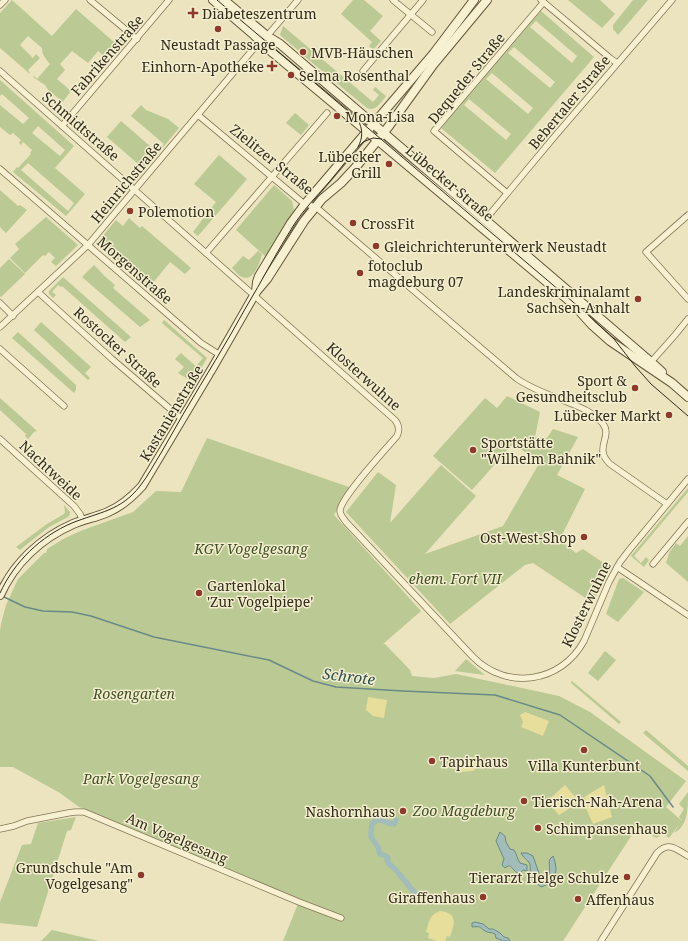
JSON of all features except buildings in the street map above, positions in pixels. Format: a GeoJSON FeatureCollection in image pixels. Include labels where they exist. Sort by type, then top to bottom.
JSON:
{"type":"FeatureCollection","features":[{"type":"Feature","properties":{"kind":"main road","name":"Lübecker Straße"},"geometry":{"type":"LineString","coordinates":[[213,0],[254,35],[273,54],[370,127],[485,220],[658,368],[688,397]]}},
{"type":"Feature","properties":{"kind":"main road","name":"Lübecker Straße"},"geometry":{"type":"LineString","coordinates":[[224,0],[267,36],[280,44],[370,127]]}},
{"type":"Feature","properties":{"kind":"main road","name":"Kastanienstraße"},"geometry":{"type":"LineString","coordinates":[[255,294],[259,276],[291,223],[305,204],[437,49],[474,0]]}},
{"type":"Feature","properties":{"kind":"main road","name":"Kastanienstraße"},"geometry":{"type":"LineString","coordinates":[[1,593],[17,567],[34,548],[57,532],[83,520],[106,513],[126,502],[145,482],[255,294],[267,279],[296,232],[314,207],[346,178],[381,136],[433,65],[487,0]]}},
{"type":"Feature","properties":{"kind":"main road","name":"Lübecker Straße"},"geometry":{"type":"LineString","coordinates":[[381,136],[573,304],[592,325],[610,341],[672,383]]}},
{"type":"Feature","properties":{"kind":"street"},"geometry":{"type":"LineString","coordinates":[[0,5],[5,0]]}},
{"type":"Feature","properties":{"kind":"street"},"geometry":{"type":"LineString","coordinates":[[90,0],[137,39]]}},
{"type":"Feature","properties":{"kind":"street","name":"Fabrikenstraße"},"geometry":{"type":"LineString","coordinates":[[62,126],[169,0]]}},
{"type":"Feature","properties":{"kind":"street"},"geometry":{"type":"LineString","coordinates":[[267,36],[298,0]]}},
{"type":"Feature","properties":{"kind":"street"},"geometry":{"type":"LineString","coordinates":[[393,0],[432,32]]}},
{"type":"Feature","properties":{"kind":"street"},"geometry":{"type":"LineString","coordinates":[[363,71],[423,0]]}},
{"type":"Feature","properties":{"kind":"street","name":"Bebertaler Straße"},"geometry":{"type":"LineString","coordinates":[[485,220],[672,0]]}},
{"type":"Feature","properties":{"kind":"street"},"geometry":{"type":"LineString","coordinates":[[542,2],[618,63]]}},
{"type":"Feature","properties":{"kind":"street","name":"Dequeder Straße"},"geometry":{"type":"LineString","coordinates":[[507,193],[434,131],[542,2]]}},
{"type":"Feature","properties":{"kind":"street","name":"Heinrichstraße"},"geometry":{"type":"LineString","coordinates":[[0,327],[88,245],[260,41]]}},
{"type":"Feature","properties":{"kind":"street","name":"Schmidtstraße"},"geometry":{"type":"LineString","coordinates":[[0,70],[255,294]]}},
{"type":"Feature","properties":{"kind":"street"},"geometry":{"type":"LineString","coordinates":[[206,252],[327,113]]}},
{"type":"Feature","properties":{"kind":"street","name":"Zielitzer Straße"},"geometry":{"type":"LineString","coordinates":[[198,115],[302,202],[317,208],[516,378],[536,389],[582,408],[598,418],[606,429],[606,436],[602,450],[607,461],[667,504]]}},
{"type":"Feature","properties":{"kind":"street","name":"Morgenstraße"},"geometry":{"type":"LineString","coordinates":[[0,169],[201,344],[220,355]]}},
{"type":"Feature","properties":{"kind":"street"},"geometry":{"type":"LineString","coordinates":[[688,215],[646,252],[688,299]]}},
{"type":"Feature","properties":{"kind":"street","name":"Rostocker Straße"},"geometry":{"type":"LineString","coordinates":[[38,292],[112,359],[182,419]]}},
{"type":"Feature","properties":{"kind":"street","name":"Klosterwuhne"},"geometry":{"type":"LineString","coordinates":[[255,294],[397,423],[399,429],[397,436],[351,491],[340,510],[341,513],[346,522],[473,657],[490,671],[512,678],[526,678],[545,675],[561,667],[572,658],[582,645],[617,567],[688,479]]}},
{"type":"Feature","properties":{"kind":"street"},"geometry":{"type":"LineString","coordinates":[[0,303],[13,316]]}},
{"type":"Feature","properties":{"kind":"street"},"geometry":{"type":"LineString","coordinates":[[651,362],[688,319]]}},
{"type":"Feature","properties":{"kind":"street"},"geometry":{"type":"LineString","coordinates":[[0,349],[64,406]]}},
{"type":"Feature","properties":{"kind":"street","name":"Nachtweide"},"geometry":{"type":"LineString","coordinates":[[0,439],[74,506],[83,520]]}},
{"type":"Feature","properties":{"kind":"street"},"geometry":{"type":"LineString","coordinates":[[653,564],[688,522]]}},
{"type":"Feature","properties":{"kind":"street"},"geometry":{"type":"LineString","coordinates":[[617,567],[688,615]]}},
{"type":"Feature","properties":{"kind":"street","name":"Am Vogelgesang"},"geometry":{"type":"LineString","coordinates":[[0,828],[71,812],[84,812],[341,918]]}},
{"type":"Feature","properties":{"kind":"street"},"geometry":{"type":"LineString","coordinates":[[601,941],[660,850],[671,846],[688,856]]}},
{"type":"Feature","properties":{"kind":"green space"},"geometry":{"type":"Polygon","coordinates":[[[12,0],[52,36],[76,9],[114,42],[121,34],[128,40],[110,61],[98,51],[88,63],[72,51],[60,64],[65,70],[57,79],[71,91],[61,104],[58,98],[49,91],[45,85],[33,77],[34,76],[37,79],[50,64],[43,55],[42,48],[28,36],[20,45],[33,58],[36,54],[40,58],[28,70],[30,74],[0,48],[0,13],[12,0]]]}},
{"type":"Feature","properties":{"kind":"green space"},"geometry":{"type":"Polygon","coordinates":[[[353,0],[364,0],[383,16],[370,31],[381,41],[373,50],[369,46],[372,42],[341,14],[353,0]]]}},
{"type":"Feature","properties":{"kind":"green space"},"geometry":{"type":"Polygon","coordinates":[[[568,0],[600,0],[615,14],[602,28],[568,0]]]}},
{"type":"Feature","properties":{"kind":"green space"},"geometry":{"type":"Polygon","coordinates":[[[633,0],[648,0],[618,35],[613,29],[613,25],[633,0]]]}},
{"type":"Feature","properties":{"kind":"green space"},"geometry":{"type":"Polygon","coordinates":[[[541,11],[594,57],[495,173],[441,128],[541,11]],[[536,21],[530,27],[572,63],[577,56],[536,21]],[[514,47],[508,53],[550,88],[555,82],[514,47]],[[492,73],[486,79],[528,114],[533,108],[492,73]],[[469,99],[464,105],[506,140],[511,134],[469,99]]]}},
{"type":"Feature","properties":{"kind":"green space"},"geometry":{"type":"Polygon","coordinates":[[[283,26],[373,102],[379,95],[373,90],[375,87],[386,96],[376,108],[367,108],[304,56],[305,52],[303,50],[299,51],[280,35],[283,26]]]}},
{"type":"Feature","properties":{"kind":"green space"},"geometry":{"type":"Polygon","coordinates":[[[0,80],[74,146],[55,168],[85,194],[66,216],[13,172],[31,154],[30,153],[32,150],[23,142],[21,145],[19,143],[21,140],[13,133],[10,135],[0,127],[0,105],[23,124],[29,118],[2,94],[0,96],[0,80]],[[38,126],[32,133],[60,156],[65,150],[38,126]],[[28,163],[21,170],[68,211],[74,203],[28,163]]]}},
{"type":"Feature","properties":{"kind":"green space"},"geometry":{"type":"Polygon","coordinates":[[[141,105],[146,110],[168,119],[179,128],[159,152],[158,151],[164,144],[131,116],[141,105]]]}},
{"type":"Feature","properties":{"kind":"green space"},"geometry":{"type":"Polygon","coordinates":[[[295,113],[309,125],[301,135],[286,123],[295,113]]]}},
{"type":"Feature","properties":{"kind":"green space"},"geometry":{"type":"Polygon","coordinates":[[[121,121],[158,153],[152,160],[145,154],[143,157],[150,163],[144,169],[107,137],[121,121]]]}},
{"type":"Feature","properties":{"kind":"green space"},"geometry":{"type":"Polygon","coordinates":[[[219,155],[247,179],[198,236],[193,232],[216,202],[194,184],[219,155]]]}},
{"type":"Feature","properties":{"kind":"green space"},"geometry":{"type":"Polygon","coordinates":[[[274,185],[292,201],[294,210],[263,264],[265,256],[236,230],[274,185]]]}},
{"type":"Feature","properties":{"kind":"green space"},"geometry":{"type":"Polygon","coordinates":[[[0,190],[18,206],[20,205],[27,210],[6,233],[0,227],[0,190]]]}},
{"type":"Feature","properties":{"kind":"green space"},"geometry":{"type":"Polygon","coordinates":[[[46,217],[78,245],[56,266],[51,262],[55,258],[49,252],[45,256],[43,255],[25,273],[10,258],[19,249],[15,244],[46,217]]]}},
{"type":"Feature","properties":{"kind":"green space"},"geometry":{"type":"Polygon","coordinates":[[[129,218],[140,228],[142,226],[191,268],[185,274],[170,262],[148,289],[96,244],[116,220],[123,226],[129,218]]]}},
{"type":"Feature","properties":{"kind":"green space"},"geometry":{"type":"Polygon","coordinates":[[[258,251],[262,254],[258,266],[253,274],[246,278],[238,275],[232,268],[243,256],[249,260],[258,251]]]}},
{"type":"Feature","properties":{"kind":"green space"},"geometry":{"type":"Polygon","coordinates":[[[9,259],[25,274],[1,297],[0,268],[9,259]]]}},
{"type":"Feature","properties":{"kind":"green space"},"geometry":{"type":"Polygon","coordinates":[[[94,265],[115,285],[113,288],[150,320],[140,327],[82,277],[94,265]]]}},
{"type":"Feature","properties":{"kind":"green space"},"geometry":{"type":"Polygon","coordinates":[[[63,277],[131,337],[125,342],[62,286],[61,287],[58,285],[52,292],[56,295],[53,298],[49,294],[49,291],[63,277]]]}},
{"type":"Feature","properties":{"kind":"green space"},"geometry":{"type":"Polygon","coordinates":[[[164,320],[207,358],[201,368],[197,365],[203,358],[162,323],[164,320]]]}},
{"type":"Feature","properties":{"kind":"green space"},"geometry":{"type":"Polygon","coordinates":[[[41,322],[91,367],[85,373],[90,378],[88,380],[34,330],[41,322]]]}},
{"type":"Feature","properties":{"kind":"green space"},"geometry":{"type":"Polygon","coordinates":[[[18,332],[76,385],[76,390],[74,393],[12,338],[18,332]]]}},
{"type":"Feature","properties":{"kind":"green space"},"geometry":{"type":"Polygon","coordinates":[[[181,353],[200,370],[193,382],[178,373],[184,367],[175,359],[181,353]]]}},
{"type":"Feature","properties":{"kind":"green space","name":"ehem. Fort VII"},"geometry":{"type":"Polygon","coordinates":[[[507,396],[540,412],[535,437],[547,438],[553,429],[578,437],[557,475],[585,489],[560,539],[576,553],[583,549],[608,566],[593,603],[533,563],[525,565],[450,624],[346,512],[378,472],[396,485],[390,523],[441,465],[476,496],[425,554],[503,526],[540,462],[513,444],[472,490],[433,456],[485,398],[497,408],[507,396]]]}},
{"type":"Feature","properties":{"kind":"green space"},"geometry":{"type":"Polygon","coordinates":[[[0,398],[37,431],[34,432],[28,439],[25,436],[26,434],[0,410],[0,398]]]}},
{"type":"Feature","properties":{"kind":"green space"},"geometry":{"type":"Polygon","coordinates":[[[207,438],[349,487],[334,515],[421,611],[383,644],[385,644],[410,670],[412,676],[434,678],[456,674],[559,696],[590,712],[686,781],[666,807],[682,821],[679,817],[684,809],[679,804],[688,792],[685,821],[679,830],[674,833],[680,823],[669,838],[664,834],[656,838],[637,827],[563,941],[283,941],[300,899],[79,807],[60,793],[13,767],[0,767],[0,631],[6,605],[18,579],[44,553],[46,553],[47,549],[65,538],[133,512],[156,491],[181,492],[207,438]]]}},
{"type":"Feature","properties":{"kind":"green space"},"geometry":{"type":"Polygon","coordinates":[[[688,488],[688,492],[634,556],[641,563],[646,557],[649,560],[644,567],[631,556],[688,488]]]}},
{"type":"Feature","properties":{"kind":"green space"},"geometry":{"type":"Polygon","coordinates":[[[64,505],[70,512],[68,517],[49,527],[20,550],[16,547],[47,524],[64,514],[64,505]]]}},
{"type":"Feature","properties":{"kind":"green space"},"geometry":{"type":"Polygon","coordinates":[[[688,536],[688,582],[666,563],[669,553],[676,543],[680,546],[688,536]]]}},
{"type":"Feature","properties":{"kind":"green space"},"geometry":{"type":"Polygon","coordinates":[[[623,578],[644,592],[618,622],[606,614],[619,579],[623,578]]]}},
{"type":"Feature","properties":{"kind":"green space"},"geometry":{"type":"Polygon","coordinates":[[[605,651],[616,660],[598,681],[588,673],[605,651]]]}},
{"type":"Feature","properties":{"kind":"green space"},"geometry":{"type":"Polygon","coordinates":[[[466,659],[485,675],[455,671],[466,659]]]}},
{"type":"Feature","properties":{"kind":"green space"},"geometry":{"type":"Polygon","coordinates":[[[572,681],[621,722],[619,724],[571,683],[572,681]]]}},
{"type":"Feature","properties":{"kind":"green space"},"geometry":{"type":"Polygon","coordinates":[[[646,730],[688,766],[688,771],[643,733],[646,730]]]}},
{"type":"Feature","properties":{"kind":"green space"},"geometry":{"type":"Polygon","coordinates":[[[76,817],[71,830],[67,831],[37,927],[0,923],[0,902],[22,845],[31,844],[38,823],[76,817]]]}},
{"type":"Feature","properties":{"kind":"green space"},"geometry":{"type":"Polygon","coordinates":[[[52,930],[99,941],[41,941],[52,930]]]}},
{"type":"Feature","properties":{"kind":"sand"},"geometry":{"type":"Polygon","coordinates":[[[368,697],[387,700],[384,718],[373,716],[366,710],[368,697]]]}},
{"type":"Feature","properties":{"kind":"sand"},"geometry":{"type":"Polygon","coordinates":[[[525,712],[549,721],[543,736],[521,727],[523,722],[520,715],[525,712]]]}},
{"type":"Feature","properties":{"kind":"sand"},"geometry":{"type":"Polygon","coordinates":[[[472,757],[477,764],[475,770],[462,772],[458,765],[460,758],[472,757]]]}},
{"type":"Feature","properties":{"kind":"sand"},"geometry":{"type":"Polygon","coordinates":[[[565,785],[576,798],[573,801],[575,805],[559,815],[547,801],[565,785]]]}},
{"type":"Feature","properties":{"kind":"sand"},"geometry":{"type":"Polygon","coordinates":[[[604,785],[612,817],[593,824],[584,804],[587,802],[584,797],[604,785]]]}},
{"type":"Feature","properties":{"kind":"sand"},"geometry":{"type":"Polygon","coordinates":[[[440,911],[450,914],[454,920],[450,937],[447,936],[445,941],[437,941],[428,938],[429,933],[426,932],[432,917],[440,911]]]}},
{"type":"Feature","properties":{"kind":"water"},"geometry":{"type":"Polygon","coordinates":[[[500,832],[505,836],[506,842],[510,849],[514,850],[520,863],[527,865],[527,871],[523,870],[519,874],[511,866],[505,868],[502,865],[504,859],[496,841],[500,832]]]}},
{"type":"Feature","properties":{"kind":"water"},"geometry":{"type":"Polygon","coordinates":[[[521,853],[527,853],[533,856],[541,879],[548,876],[550,870],[549,862],[553,856],[556,871],[553,879],[541,887],[534,881],[533,875],[530,871],[530,865],[521,853]]]}},
{"type":"Feature","properties":{"kind":"water"},"geometry":{"type":"Polygon","coordinates":[[[475,922],[483,924],[489,929],[493,929],[504,937],[508,938],[510,941],[501,941],[496,938],[494,933],[486,932],[478,927],[472,927],[472,923],[475,922]]]}},
{"type":"Feature","properties":{"kind":"waterway","name":"Schrote"},"geometry":{"type":"LineString","coordinates":[[2,596],[25,607],[43,611],[72,612],[91,616],[154,637],[269,660],[313,681],[336,687],[495,695],[560,715],[650,776],[673,807]]}},
{"type":"Feature","properties":{"kind":"waterway"},"geometry":{"type":"LineString","coordinates":[[396,820],[394,824],[380,820],[375,821],[372,824],[371,837],[378,847],[380,854],[388,858],[387,860],[389,864],[415,893]]}},
{"type":"Feature","properties":{"kind":"tram line"},"geometry":{"type":"LineString","coordinates":[[217,0],[586,313],[614,339],[651,384],[688,416]]}},
{"type":"Feature","properties":{"kind":"tram line"},"geometry":{"type":"LineString","coordinates":[[358,120],[362,134],[358,147]]}},
{"type":"Feature","properties":{"kind":"tram line"},"geometry":{"type":"LineString","coordinates":[[0,593],[13,571],[39,543],[61,528],[117,506],[125,501],[140,486],[161,453],[295,223],[363,142],[373,138],[382,139]]}},
{"type":"Feature","properties":{"kind":"place","name":"Diabeteszentrum"},"geometry":{"type":"Point","coordinates":[193,13]}},
{"type":"Feature","properties":{"kind":"place","name":"Neustadt Passage"},"geometry":{"type":"Point","coordinates":[218,29]}},
{"type":"Feature","properties":{"kind":"place","name":"MVB-Häuschen"},"geometry":{"type":"Point","coordinates":[303,52]}},
{"type":"Feature","properties":{"kind":"place","name":"Einhorn-Apotheke"},"geometry":{"type":"Point","coordinates":[272,66]}},
{"type":"Feature","properties":{"kind":"place","name":"Selma Rosenthal"},"geometry":{"type":"Point","coordinates":[291,75]}},
{"type":"Feature","properties":{"kind":"place","name":"Mona-Lisa"},"geometry":{"type":"Point","coordinates":[337,116]}},
{"type":"Feature","properties":{"kind":"place","name":"Lübecker Grill"},"geometry":{"type":"Point","coordinates":[389,164]}},
{"type":"Feature","properties":{"kind":"place","name":"Polemotion"},"geometry":{"type":"Point","coordinates":[130,211]}},
{"type":"Feature","properties":{"kind":"place","name":"CrossFit"},"geometry":{"type":"Point","coordinates":[353,223]}},
{"type":"Feature","properties":{"kind":"place","name":"Gleichrichterunterwerk Neustadt"},"geometry":{"type":"Point","coordinates":[376,246]}},
{"type":"Feature","properties":{"kind":"place","name":"fotoclub magdeburg 07"},"geometry":{"type":"Point","coordinates":[360,273]}},
{"type":"Feature","properties":{"kind":"place","name":"Landeskriminalamt Sachsen-Anhalt"},"geometry":{"type":"Point","coordinates":[638,299]}},
{"type":"Feature","properties":{"kind":"place","name":"Sport & Gesundheitsclub"},"geometry":{"type":"Point","coordinates":[635,388]}},
{"type":"Feature","properties":{"kind":"place","name":"Lübecker Markt"},"geometry":{"type":"Point","coordinates":[669,415]}},
{"type":"Feature","properties":{"kind":"place","name":"Sportstätte \"Wilhelm Bahnik\""},"geometry":{"type":"Point","coordinates":[473,450]}},
{"type":"Feature","properties":{"kind":"place","name":"Ost-West-Shop"},"geometry":{"type":"Point","coordinates":[584,537]}},
{"type":"Feature","properties":{"kind":"place","name":"Gartenlokal 'Zur Vogelpiepe'"},"geometry":{"type":"Point","coordinates":[199,593]}},
{"type":"Feature","properties":{"kind":"place","name":"Villa Kunterbunt"},"geometry":{"type":"Point","coordinates":[584,750]}},
{"type":"Feature","properties":{"kind":"place","name":"Tapirhaus"},"geometry":{"type":"Point","coordinates":[432,761]}},
{"type":"Feature","properties":{"kind":"place","name":"Tierisch-Nah-Arena"},"geometry":{"type":"Point","coordinates":[524,801]}},
{"type":"Feature","properties":{"kind":"place","name":"Nashornhaus"},"geometry":{"type":"Point","coordinates":[403,811]}},
{"type":"Feature","properties":{"kind":"place","name":"Schimpansenhaus"},"geometry":{"type":"Point","coordinates":[538,828]}},
{"type":"Feature","properties":{"kind":"place","name":"Grundschule \"Am Vogelgesang\""},"geometry":{"type":"Point","coordinates":[141,875]}},
{"type":"Feature","properties":{"kind":"place","name":"Tierarzt Helge Schulze"},"geometry":{"type":"Point","coordinates":[627,877]}},
{"type":"Feature","properties":{"kind":"place","name":"Giraffenhaus"},"geometry":{"type":"Point","coordinates":[483,897]}},
{"type":"Feature","properties":{"kind":"place","name":"Affenhaus"},"geometry":{"type":"Point","coordinates":[578,899]}},
{"type":"Feature","properties":{"kind":"park label","name":"KGV Vogelgesang"},"geometry":{"type":"Point","coordinates":[251,548]}},
{"type":"Feature","properties":{"kind":"park label","name":"Rosengarten"},"geometry":{"type":"Point","coordinates":[134,693]}},
{"type":"Feature","properties":{"kind":"park label","name":"Park Vogelgesang"},"geometry":{"type":"Point","coordinates":[141,778]}},
{"type":"Feature","properties":{"kind":"park label","name":"Zoo Magdeburg"},"geometry":{"type":"Point","coordinates":[464,810]}}]}
